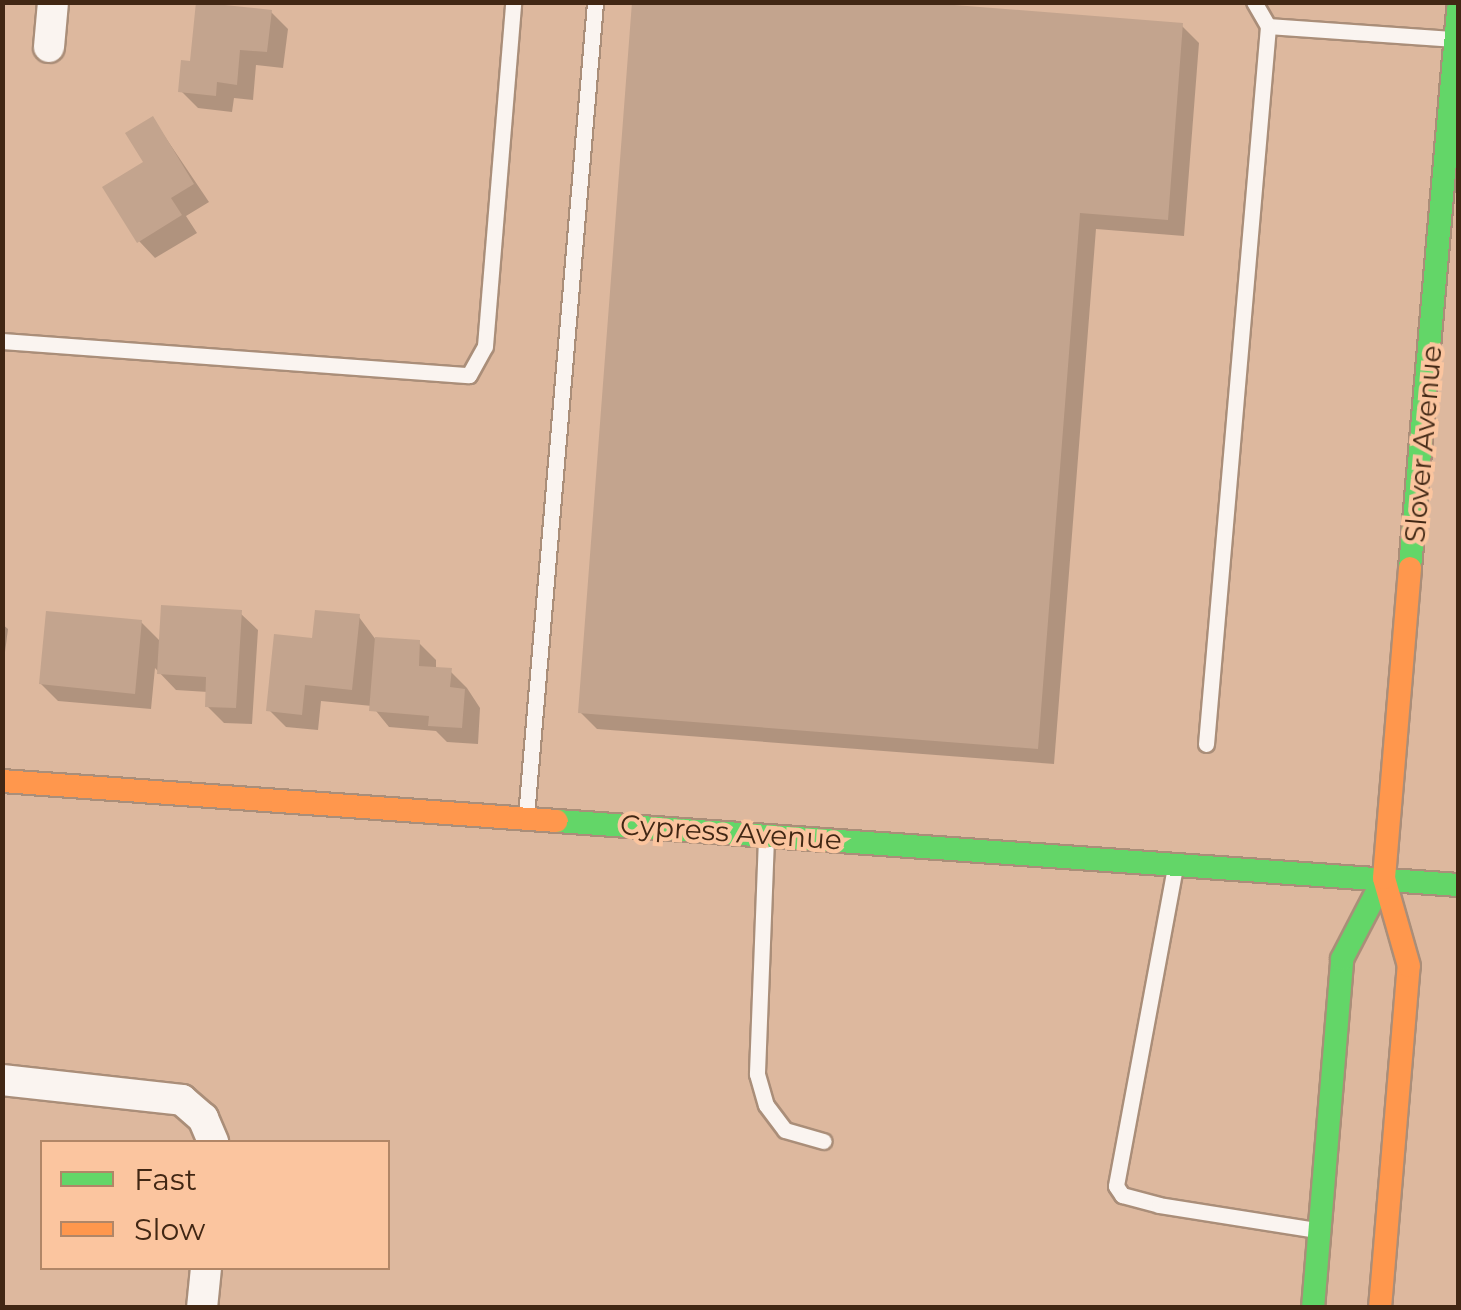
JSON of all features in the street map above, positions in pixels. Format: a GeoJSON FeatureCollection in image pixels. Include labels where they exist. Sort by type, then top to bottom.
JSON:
{"type":"FeatureCollection","features":[{"type":"Feature","properties":{"kind":"main road","name":"Slover Avenue"},"geometry":{"type":"LineString","coordinates":[[1380,1308],[1409,966],[1384,878],[1458,10]]}},
{"type":"Feature","properties":{"kind":"main road","name":"Cypress Avenue"},"geometry":{"type":"LineString","coordinates":[[2,781],[1458,885]]}},
{"type":"Feature","properties":{"kind":"main road","name":"Slover Avenue"},"geometry":{"type":"LineString","coordinates":[[1314,1308],[1342,959],[1384,878]]}},
{"type":"Feature","properties":{"kind":"street"},"geometry":{"type":"LineString","coordinates":[[49,47],[53,2]]}},
{"type":"Feature","properties":{"kind":"street"},"geometry":{"type":"LineString","coordinates":[[2,1080],[152,1091],[182,1100],[208,1130]]}},
{"type":"Feature","properties":{"kind":"street"},"geometry":{"type":"LineString","coordinates":[[202,1308],[206,1270]]}},
{"type":"Feature","properties":{"kind":"lane"},"geometry":{"type":"LineString","coordinates":[[2,340],[468,375],[485,346],[513,2]]}},
{"type":"Feature","properties":{"kind":"lane"},"geometry":{"type":"LineString","coordinates":[[526,818],[595,2]]}},
{"type":"Feature","properties":{"kind":"lane"},"geometry":{"type":"LineString","coordinates":[[1206,744],[1268,26],[1254,2]]}},
{"type":"Feature","properties":{"kind":"lane"},"geometry":{"type":"LineString","coordinates":[[1268,26],[1456,40]]}},
{"type":"Feature","properties":{"kind":"lane"},"geometry":{"type":"LineString","coordinates":[[766,834],[757,1074],[766,1105],[785,1130],[823,1141]]}},
{"type":"Feature","properties":{"kind":"lane"},"geometry":{"type":"LineString","coordinates":[[1176,863],[1116,1186],[1122,1195],[1159,1204],[1320,1230]]}},
{"type":"Feature","properties":{"kind":"building"},"geometry":{"type":"Polygon","coordinates":[[[196,2],[272,10],[267,52],[240,50],[237,85],[217,82],[216,96],[178,92],[181,60],[190,61],[196,2]]]}},
{"type":"Feature","properties":{"kind":"building"},"geometry":{"type":"Polygon","coordinates":[[[632,2],[916,2],[1183,23],[1168,220],[1080,213],[1038,749],[578,713],[632,2]]]}},
{"type":"Feature","properties":{"kind":"building"},"geometry":{"type":"Polygon","coordinates":[[[153,116],[194,184],[171,198],[182,215],[137,243],[102,187],[143,162],[125,133],[153,116]]]}},
{"type":"Feature","properties":{"kind":"building"},"geometry":{"type":"Polygon","coordinates":[[[161,605],[242,610],[236,708],[205,707],[206,677],[157,674],[161,605]]]}},
{"type":"Feature","properties":{"kind":"building"},"geometry":{"type":"Polygon","coordinates":[[[315,610],[360,614],[352,690],[305,685],[302,715],[266,711],[274,634],[312,638],[315,610]]]}},
{"type":"Feature","properties":{"kind":"building"},"geometry":{"type":"Polygon","coordinates":[[[46,611],[142,620],[135,694],[39,684],[46,611]]]}},
{"type":"Feature","properties":{"kind":"building"},"geometry":{"type":"Polygon","coordinates":[[[375,637],[420,640],[419,666],[452,668],[450,687],[465,689],[462,728],[428,726],[429,716],[369,711],[375,637]]]}},
{"type":"Feature","properties":{"kind":"traffic: fast"},"geometry":{"type":"LineString","coordinates":[[1410,568],[1458,10]]}},
{"type":"Feature","properties":{"kind":"traffic: fast"},"geometry":{"type":"LineString","coordinates":[[557,821],[1458,885]]}},
{"type":"Feature","properties":{"kind":"traffic: fast"},"geometry":{"type":"LineString","coordinates":[[1313,1308],[1342,959],[1384,878]]}},
{"type":"Feature","properties":{"kind":"traffic: slow"},"geometry":{"type":"LineString","coordinates":[[1380,1308],[1409,966],[1384,878],[1410,568]]}},
{"type":"Feature","properties":{"kind":"traffic: slow"},"geometry":{"type":"LineString","coordinates":[[2,781],[557,821]]}}]}
